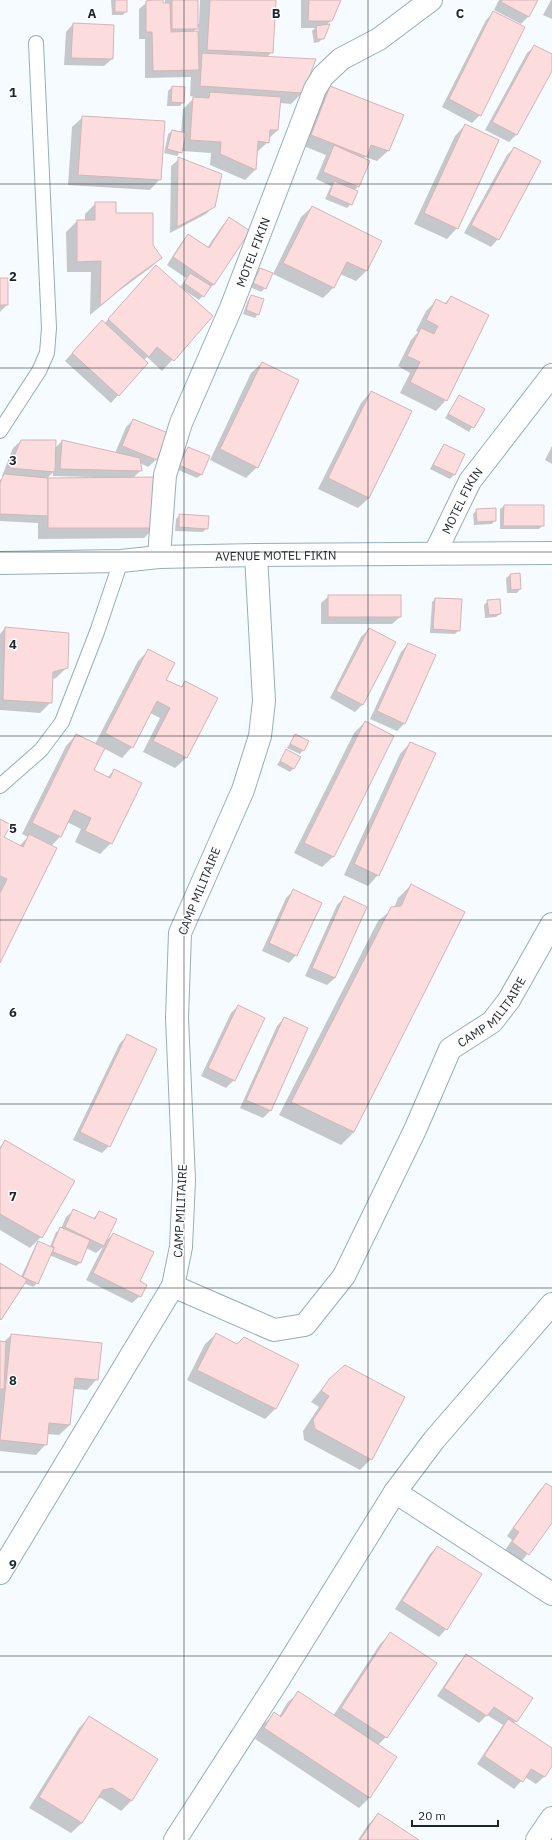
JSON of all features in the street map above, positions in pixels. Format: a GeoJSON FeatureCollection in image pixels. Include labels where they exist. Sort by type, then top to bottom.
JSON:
{"type":"FeatureCollection","features":[{"type":"Feature","properties":{"kind":"street","name":"MOTEL FIKIN"},"geometry":{"type":"LineString","coordinates":[[158,557],[165,475],[178,430],[231,308],[315,89],[323,76],[341,58],[379,39],[430,0]]}},
{"type":"Feature","properties":{"kind":"street","name":"MOTEL FIKIN"},"geometry":{"type":"LineString","coordinates":[[435,553],[470,481],[552,375]]}},
{"type":"Feature","properties":{"kind":"street","name":"AVENUE MOTEL FIKIN"},"geometry":{"type":"LineString","coordinates":[[0,563],[256,555],[552,553]]}},
{"type":"Feature","properties":{"kind":"street","name":"CAMP MILITAIRE"},"geometry":{"type":"LineString","coordinates":[[256,555],[264,701],[260,736],[243,790],[180,933],[177,1018],[184,1180],[181,1247],[173,1286],[274,1330],[306,1325],[344,1276],[415,1130],[450,1049],[492,1022],[509,1000],[552,924]]}},
{"type":"Feature","properties":{"kind":"street"},"geometry":{"type":"LineString","coordinates":[[0,1573],[173,1286]]}},
{"type":"Feature","properties":{"kind":"street"},"geometry":{"type":"LineString","coordinates":[[175,1840],[277,1682],[395,1492],[434,1440],[552,1304]]}},
{"type":"Feature","properties":{"kind":"street"},"geometry":{"type":"LineString","coordinates":[[395,1492],[552,1594]]}},
{"type":"Feature","properties":{"kind":"street"},"geometry":{"type":"LineString","coordinates":[[537,1840],[552,1818]]}},
{"type":"Feature","properties":{"kind":"lane"},"geometry":{"type":"LineString","coordinates":[[0,431],[39,372],[47,353],[49,328],[36,43]]}},
{"type":"Feature","properties":{"kind":"lane"},"geometry":{"type":"LineString","coordinates":[[0,786],[41,750],[62,722],[97,632],[121,560]]}},
{"type":"Feature","properties":{"kind":"building"},"geometry":{"type":"Polygon","coordinates":[[[115,0],[127,0],[127,12],[115,12],[115,0]]]}},
{"type":"Feature","properties":{"kind":"building"},"geometry":{"type":"Polygon","coordinates":[[[163,0],[163,3],[170,3],[171,32],[198,31],[199,70],[153,71],[152,32],[146,32],[146,1],[163,0]]]}},
{"type":"Feature","properties":{"kind":"building"},"geometry":{"type":"Polygon","coordinates":[[[172,0],[198,0],[198,29],[172,29],[172,0]]]}},
{"type":"Feature","properties":{"kind":"building"},"geometry":{"type":"Polygon","coordinates":[[[210,0],[276,0],[273,53],[207,50],[210,0]]]}},
{"type":"Feature","properties":{"kind":"building"},"geometry":{"type":"Polygon","coordinates":[[[309,0],[341,0],[332,21],[308,21],[309,0]]]}},
{"type":"Feature","properties":{"kind":"building"},"geometry":{"type":"Polygon","coordinates":[[[502,0],[538,0],[529,17],[501,2],[502,0]]]}},
{"type":"Feature","properties":{"kind":"building"},"geometry":{"type":"Polygon","coordinates":[[[493,11],[525,27],[481,116],[449,99],[493,11]]]}},
{"type":"Feature","properties":{"kind":"building"},"geometry":{"type":"Polygon","coordinates":[[[73,23],[114,25],[113,59],[71,58],[73,23]]]}},
{"type":"Feature","properties":{"kind":"building"},"geometry":{"type":"Polygon","coordinates":[[[330,24],[324,39],[317,39],[316,26],[330,24]]]}},
{"type":"Feature","properties":{"kind":"building"},"geometry":{"type":"Polygon","coordinates":[[[534,45],[552,54],[552,71],[517,135],[492,122],[534,45]]]}},
{"type":"Feature","properties":{"kind":"building"},"geometry":{"type":"Polygon","coordinates":[[[202,53],[316,59],[303,93],[200,86],[202,53]]]}},
{"type":"Feature","properties":{"kind":"building"},"geometry":{"type":"Polygon","coordinates":[[[172,86],[185,87],[184,103],[171,102],[172,86]]]}},
{"type":"Feature","properties":{"kind":"building"},"geometry":{"type":"Polygon","coordinates":[[[330,86],[404,115],[389,151],[371,145],[367,157],[311,135],[330,86]]]}},
{"type":"Feature","properties":{"kind":"building"},"geometry":{"type":"Polygon","coordinates":[[[210,92],[281,97],[278,130],[270,130],[269,143],[258,141],[256,170],[220,154],[221,142],[190,140],[193,97],[209,98],[210,92]]]}},
{"type":"Feature","properties":{"kind":"building"},"geometry":{"type":"Polygon","coordinates":[[[82,116],[165,121],[161,180],[78,175],[82,116]]]}},
{"type":"Feature","properties":{"kind":"building"},"geometry":{"type":"Polygon","coordinates":[[[465,124],[499,140],[458,229],[424,213],[465,124]]]}},
{"type":"Feature","properties":{"kind":"building"},"geometry":{"type":"Polygon","coordinates":[[[172,130],[186,133],[182,153],[167,149],[172,130]]]}},
{"type":"Feature","properties":{"kind":"building"},"geometry":{"type":"Polygon","coordinates":[[[334,145],[370,161],[359,187],[323,172],[334,145]]]}},
{"type":"Feature","properties":{"kind":"building"},"geometry":{"type":"Polygon","coordinates":[[[514,147],[541,161],[499,240],[471,225],[514,147]]]}},
{"type":"Feature","properties":{"kind":"building"},"geometry":{"type":"Polygon","coordinates":[[[178,157],[222,174],[215,207],[177,227],[178,157]]]}},
{"type":"Feature","properties":{"kind":"building"},"geometry":{"type":"Polygon","coordinates":[[[334,181],[358,191],[352,205],[329,195],[334,181]]]}},
{"type":"Feature","properties":{"kind":"building"},"geometry":{"type":"Polygon","coordinates":[[[95,202],[116,202],[116,213],[153,213],[153,245],[162,258],[131,280],[100,306],[101,261],[77,262],[77,220],[95,220],[95,202]]]}},
{"type":"Feature","properties":{"kind":"building"},"geometry":{"type":"Polygon","coordinates":[[[312,206],[382,241],[367,271],[347,262],[334,288],[283,263],[312,206]]]}},
{"type":"Feature","properties":{"kind":"building"},"geometry":{"type":"Polygon","coordinates":[[[229,217],[250,231],[214,285],[173,257],[188,234],[209,248],[229,217]]]}},
{"type":"Feature","properties":{"kind":"building"},"geometry":{"type":"Polygon","coordinates":[[[156,265],[213,316],[174,361],[157,347],[149,357],[108,319],[156,265]]]}},
{"type":"Feature","properties":{"kind":"building"},"geometry":{"type":"Polygon","coordinates":[[[260,268],[273,273],[266,289],[253,283],[260,268]]]}},
{"type":"Feature","properties":{"kind":"building"},"geometry":{"type":"Polygon","coordinates":[[[190,273],[211,286],[204,297],[184,283],[190,273]]]}},
{"type":"Feature","properties":{"kind":"building"},"geometry":{"type":"Polygon","coordinates":[[[0,278],[8,278],[8,305],[0,305],[0,278]]]}},
{"type":"Feature","properties":{"kind":"building"},"geometry":{"type":"Polygon","coordinates":[[[251,295],[264,299],[259,315],[246,310],[251,295]]]}},
{"type":"Feature","properties":{"kind":"building"},"geometry":{"type":"Polygon","coordinates":[[[451,296],[489,315],[447,401],[410,382],[420,362],[407,356],[421,328],[434,334],[438,326],[426,320],[436,299],[446,304],[451,296]]]}},
{"type":"Feature","properties":{"kind":"building"},"geometry":{"type":"Polygon","coordinates":[[[102,320],[148,363],[119,396],[72,353],[102,320]]]}},
{"type":"Feature","properties":{"kind":"building"},"geometry":{"type":"Polygon","coordinates":[[[262,362],[299,380],[258,468],[220,449],[262,362]]]}},
{"type":"Feature","properties":{"kind":"building"},"geometry":{"type":"Polygon","coordinates":[[[371,391],[412,411],[369,498],[328,478],[371,391]]]}},
{"type":"Feature","properties":{"kind":"building"},"geometry":{"type":"Polygon","coordinates":[[[459,395],[485,409],[474,428],[448,414],[459,395]]]}},
{"type":"Feature","properties":{"kind":"building"},"geometry":{"type":"Polygon","coordinates":[[[133,419],[168,433],[157,460],[122,446],[133,419]]]}},
{"type":"Feature","properties":{"kind":"building"},"geometry":{"type":"Polygon","coordinates":[[[21,440],[56,440],[55,472],[9,468],[21,440]]]}},
{"type":"Feature","properties":{"kind":"building"},"geometry":{"type":"Polygon","coordinates":[[[62,440],[140,458],[142,471],[60,469],[62,440]]]}},
{"type":"Feature","properties":{"kind":"building"},"geometry":{"type":"Polygon","coordinates":[[[444,444],[465,454],[455,475],[433,465],[444,444]]]}},
{"type":"Feature","properties":{"kind":"building"},"geometry":{"type":"Polygon","coordinates":[[[188,447],[210,456],[202,475],[179,465],[188,447]]]}},
{"type":"Feature","properties":{"kind":"building"},"geometry":{"type":"Polygon","coordinates":[[[4,474],[48,478],[48,516],[0,514],[0,483],[4,474]]]}},
{"type":"Feature","properties":{"kind":"building"},"geometry":{"type":"Polygon","coordinates":[[[156,477],[156,528],[48,528],[48,478],[156,477]]]}},
{"type":"Feature","properties":{"kind":"building"},"geometry":{"type":"Polygon","coordinates":[[[504,505],[544,505],[544,526],[503,526],[504,505]]]}},
{"type":"Feature","properties":{"kind":"building"},"geometry":{"type":"Polygon","coordinates":[[[496,508],[496,521],[477,522],[476,509],[496,508]]]}},
{"type":"Feature","properties":{"kind":"building"},"geometry":{"type":"Polygon","coordinates":[[[179,514],[209,516],[208,529],[179,527],[179,514]]]}},
{"type":"Feature","properties":{"kind":"building"},"geometry":{"type":"Polygon","coordinates":[[[520,573],[521,589],[511,590],[510,574],[520,573]]]}},
{"type":"Feature","properties":{"kind":"building"},"geometry":{"type":"Polygon","coordinates":[[[328,595],[401,595],[401,617],[328,617],[328,595]]]}},
{"type":"Feature","properties":{"kind":"building"},"geometry":{"type":"Polygon","coordinates":[[[435,598],[462,599],[460,631],[433,629],[435,598]]]}},
{"type":"Feature","properties":{"kind":"building"},"geometry":{"type":"Polygon","coordinates":[[[500,599],[501,614],[489,615],[487,600],[500,599]]]}},
{"type":"Feature","properties":{"kind":"building"},"geometry":{"type":"Polygon","coordinates":[[[5,627],[69,633],[68,668],[53,672],[52,703],[3,700],[5,627]]]}},
{"type":"Feature","properties":{"kind":"building"},"geometry":{"type":"Polygon","coordinates":[[[369,628],[396,642],[363,705],[336,691],[369,628]]]}},
{"type":"Feature","properties":{"kind":"building"},"geometry":{"type":"Polygon","coordinates":[[[408,643],[436,655],[405,724],[377,711],[408,643]]]}},
{"type":"Feature","properties":{"kind":"building"},"geometry":{"type":"Polygon","coordinates":[[[148,649],[175,663],[166,680],[182,687],[185,681],[218,698],[187,758],[153,741],[170,708],[157,701],[133,748],[105,733],[148,649]]]}},
{"type":"Feature","properties":{"kind":"building"},"geometry":{"type":"Polygon","coordinates":[[[365,721],[394,736],[334,857],[304,843],[365,721]]]}},
{"type":"Feature","properties":{"kind":"building"},"geometry":{"type":"Polygon","coordinates":[[[76,734],[105,748],[94,770],[110,778],[114,769],[142,783],[112,844],[85,831],[91,818],[74,810],[61,837],[32,823],[76,734]]]}},
{"type":"Feature","properties":{"kind":"building"},"geometry":{"type":"Polygon","coordinates":[[[295,734],[309,741],[304,751],[290,744],[295,734]]]}},
{"type":"Feature","properties":{"kind":"building"},"geometry":{"type":"Polygon","coordinates":[[[410,742],[436,753],[379,876],[354,864],[410,742]]]}},
{"type":"Feature","properties":{"kind":"building"},"geometry":{"type":"Polygon","coordinates":[[[286,749],[301,757],[294,769],[280,761],[286,749]]]}},
{"type":"Feature","properties":{"kind":"building"},"geometry":{"type":"Polygon","coordinates":[[[0,819],[11,825],[4,837],[23,847],[29,834],[57,848],[0,963],[0,893],[7,879],[0,876],[0,819]]]}},
{"type":"Feature","properties":{"kind":"building"},"geometry":{"type":"Polygon","coordinates":[[[411,884],[465,912],[354,1132],[291,1102],[391,907],[401,906],[411,884]]]}},
{"type":"Feature","properties":{"kind":"building"},"geometry":{"type":"Polygon","coordinates":[[[293,889],[322,903],[297,956],[269,943],[293,889]]]}},
{"type":"Feature","properties":{"kind":"building"},"geometry":{"type":"Polygon","coordinates":[[[344,896],[367,907],[335,978],[312,968],[344,896]]]}},
{"type":"Feature","properties":{"kind":"building"},"geometry":{"type":"Polygon","coordinates":[[[238,1005],[265,1018],[235,1081],[208,1068],[238,1005]]]}},
{"type":"Feature","properties":{"kind":"building"},"geometry":{"type":"Polygon","coordinates":[[[284,1017],[308,1028],[271,1111],[246,1100],[284,1017]]]}},
{"type":"Feature","properties":{"kind":"building"},"geometry":{"type":"Polygon","coordinates":[[[127,1034],[157,1049],[110,1147],[80,1132],[127,1034]]]}},
{"type":"Feature","properties":{"kind":"building"},"geometry":{"type":"Polygon","coordinates":[[[5,1140],[75,1181],[42,1238],[0,1214],[0,1149],[5,1140]]]}},
{"type":"Feature","properties":{"kind":"building"},"geometry":{"type":"Polygon","coordinates":[[[73,1209],[95,1219],[99,1211],[117,1219],[104,1246],[65,1227],[73,1209]]]}},
{"type":"Feature","properties":{"kind":"building"},"geometry":{"type":"Polygon","coordinates":[[[60,1227],[90,1240],[81,1263],[53,1252],[54,1247],[52,1246],[60,1227]]]}},
{"type":"Feature","properties":{"kind":"building"},"geometry":{"type":"Polygon","coordinates":[[[113,1233],[154,1252],[140,1281],[147,1285],[141,1297],[93,1273],[113,1233]]]}},
{"type":"Feature","properties":{"kind":"building"},"geometry":{"type":"Polygon","coordinates":[[[38,1241],[54,1248],[38,1284],[23,1277],[38,1241]]]}},
{"type":"Feature","properties":{"kind":"building"},"geometry":{"type":"Polygon","coordinates":[[[0,1263],[27,1280],[1,1320],[0,1319],[0,1263]]]}},
{"type":"Feature","properties":{"kind":"building"},"geometry":{"type":"Polygon","coordinates":[[[216,1333],[237,1344],[244,1337],[299,1365],[276,1409],[197,1370],[216,1333]]]}},
{"type":"Feature","properties":{"kind":"building"},"geometry":{"type":"Polygon","coordinates":[[[11,1334],[102,1343],[98,1380],[75,1378],[70,1425],[49,1423],[47,1445],[0,1440],[11,1334]]]}},
{"type":"Feature","properties":{"kind":"building"},"geometry":{"type":"Polygon","coordinates":[[[0,1341],[6,1342],[4,1389],[0,1389],[0,1341]]]}},
{"type":"Feature","properties":{"kind":"building"},"geometry":{"type":"Polygon","coordinates":[[[345,1365],[405,1397],[372,1460],[315,1429],[313,1420],[329,1396],[321,1391],[329,1379],[345,1365]]]}},
{"type":"Feature","properties":{"kind":"building"},"geometry":{"type":"Polygon","coordinates":[[[546,1483],[552,1487],[552,1523],[529,1555],[512,1542],[519,1532],[513,1528],[546,1483]]]}},
{"type":"Feature","properties":{"kind":"building"},"geometry":{"type":"Polygon","coordinates":[[[437,1546],[482,1574],[447,1630],[402,1601],[437,1546]]]}},
{"type":"Feature","properties":{"kind":"building"},"geometry":{"type":"Polygon","coordinates":[[[390,1632],[437,1663],[387,1738],[341,1708],[390,1632]]]}},
{"type":"Feature","properties":{"kind":"building"},"geometry":{"type":"Polygon","coordinates":[[[466,1654],[533,1698],[517,1722],[494,1707],[487,1716],[444,1688],[466,1654]]]}},
{"type":"Feature","properties":{"kind":"building"},"geometry":{"type":"Polygon","coordinates":[[[298,1691],[397,1757],[370,1798],[264,1728],[274,1712],[281,1717],[298,1691]]]}},
{"type":"Feature","properties":{"kind":"building"},"geometry":{"type":"Polygon","coordinates":[[[89,1716],[158,1759],[132,1801],[112,1788],[103,1790],[82,1823],[39,1797],[89,1716]]]}},
{"type":"Feature","properties":{"kind":"building"},"geometry":{"type":"Polygon","coordinates":[[[508,1719],[552,1748],[552,1766],[545,1777],[531,1769],[523,1782],[484,1756],[508,1719]]]}},
{"type":"Feature","properties":{"kind":"building"},"geometry":{"type":"Polygon","coordinates":[[[378,1813],[419,1840],[360,1840],[378,1813]]]}}]}
